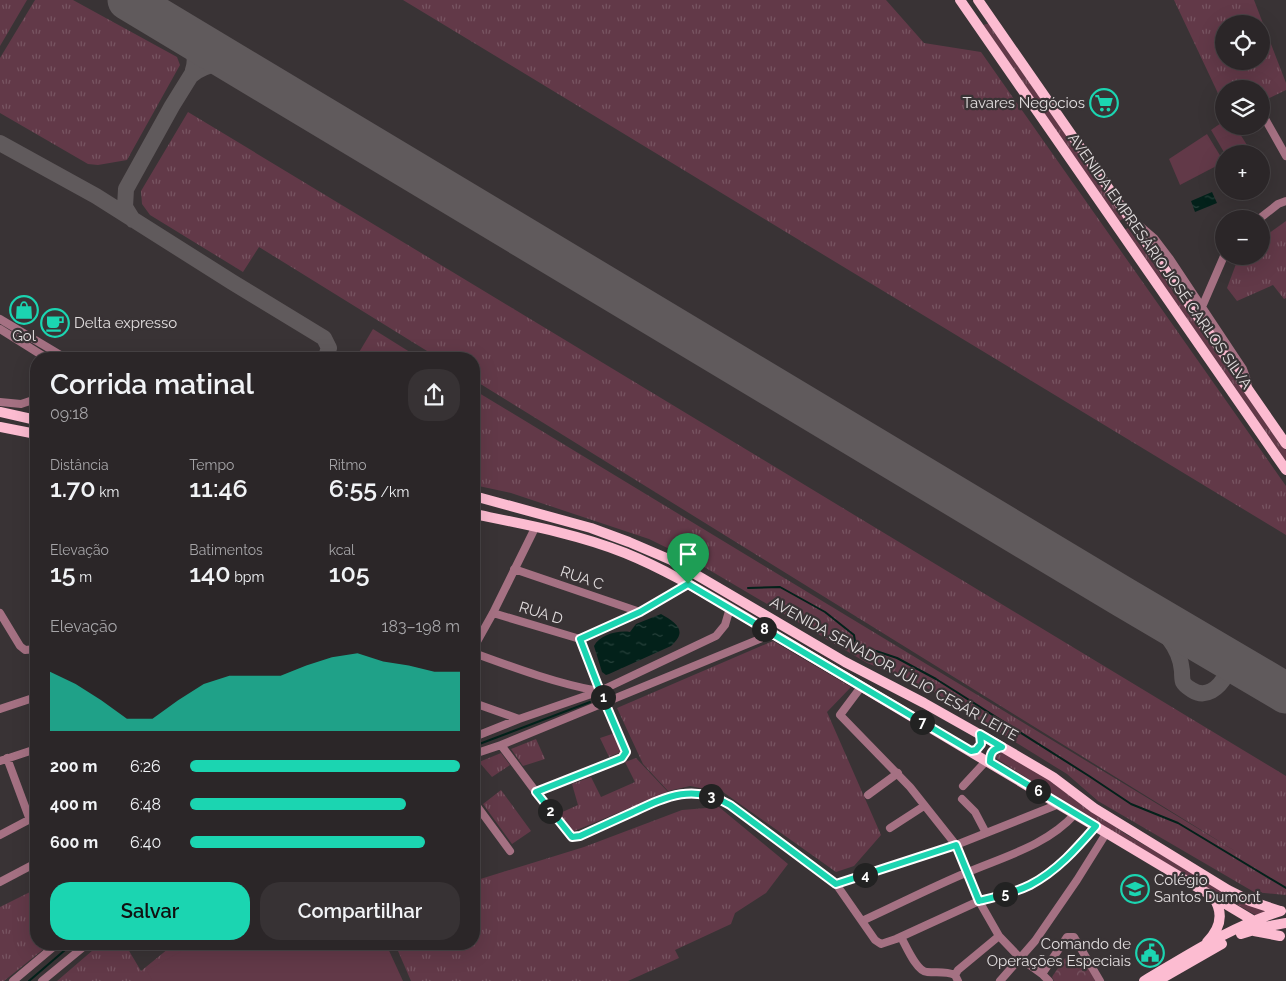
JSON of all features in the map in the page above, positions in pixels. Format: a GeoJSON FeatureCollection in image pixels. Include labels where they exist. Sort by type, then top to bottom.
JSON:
{"type":"FeatureCollection","features":[{"type":"Feature","properties":{"kind":"main road","name":"AVENIDA EMPRESÁRIO JOSÉ CARLOS SILVA"},"geometry":{"type":"LineString","coordinates":[[960,0],[1286,470]]}},
{"type":"Feature","properties":{"kind":"main road","name":"AVENIDA EMPRESÁRIO JOSÉ CARLOS SILVA"},"geometry":{"type":"LineString","coordinates":[[978,0],[1130,219],[1177,278],[1248,390],[1286,444]]}},
{"type":"Feature","properties":{"kind":"main road"},"geometry":{"type":"LineString","coordinates":[[974,21],[982,19],[988,12]]}},
{"type":"Feature","properties":{"kind":"main road"},"geometry":{"type":"LineString","coordinates":[[1118,228],[1130,219]]}},
{"type":"Feature","properties":{"kind":"main road"},"geometry":{"type":"LineString","coordinates":[[0,412],[30,419]]}},
{"type":"Feature","properties":{"kind":"main road"},"geometry":{"type":"LineString","coordinates":[[0,427],[30,433]]}},
{"type":"Feature","properties":{"kind":"main road","name":"AVENIDA SENADOR JÚLIO CESÁR LEITE"},"geometry":{"type":"LineString","coordinates":[[480,498],[591,528],[670,560],[845,662],[1002,747],[1053,778],[1094,808],[1228,890],[1250,901],[1283,911]]}},
{"type":"Feature","properties":{"kind":"main road","name":"AVENIDA SENADOR JÚLIO CESÁR LEITE"},"geometry":{"type":"LineString","coordinates":[[480,515],[590,541],[623,552],[688,584],[1211,894],[1256,926]]}},
{"type":"Feature","properties":{"kind":"main road"},"geometry":{"type":"LineString","coordinates":[[971,751],[976,750],[981,744],[980,734]]}},
{"type":"Feature","properties":{"kind":"main road"},"geometry":{"type":"LineString","coordinates":[[989,761],[991,753],[1002,747]]}},
{"type":"Feature","properties":{"kind":"main road"},"geometry":{"type":"LineString","coordinates":[[1204,946],[1211,938],[1220,921],[1220,909],[1211,894]]}},
{"type":"Feature","properties":{"kind":"main road"},"geometry":{"type":"LineString","coordinates":[[1158,981],[1222,943],[1283,911]]}},
{"type":"Feature","properties":{"kind":"main road"},"geometry":{"type":"LineString","coordinates":[[1144,981],[1204,946],[1256,926],[1286,923]]}},
{"type":"Feature","properties":{"kind":"main road"},"geometry":{"type":"LineString","coordinates":[[1256,926],[1283,938]]}},
{"type":"Feature","properties":{"kind":"street"},"geometry":{"type":"LineString","coordinates":[[1270,128],[1286,156]]}},
{"type":"Feature","properties":{"kind":"street"},"geometry":{"type":"LineString","coordinates":[[1270,210],[1286,201]]}},
{"type":"Feature","properties":{"kind":"street"},"geometry":{"type":"LineString","coordinates":[[1202,307],[1220,265]]}},
{"type":"Feature","properties":{"kind":"street"},"geometry":{"type":"LineString","coordinates":[[1177,278],[1202,307],[1242,369],[1248,380],[1248,390]]}},
{"type":"Feature","properties":{"kind":"street"},"geometry":{"type":"LineString","coordinates":[[0,319],[54,352]]}},
{"type":"Feature","properties":{"kind":"street"},"geometry":{"type":"LineString","coordinates":[[0,329],[37,352]]}},
{"type":"Feature","properties":{"kind":"street"},"geometry":{"type":"LineString","coordinates":[[0,402],[21,404],[30,401]]}},
{"type":"Feature","properties":{"kind":"street"},"geometry":{"type":"LineString","coordinates":[[480,636],[535,528]]}},
{"type":"Feature","properties":{"kind":"street","name":"RUA C"},"geometry":{"type":"LineString","coordinates":[[514,570],[640,612]]}},
{"type":"Feature","properties":{"kind":"street"},"geometry":{"type":"LineString","coordinates":[[536,792],[622,758],[625,755],[625,746],[600,691],[580,639],[640,612],[688,584]]}},
{"type":"Feature","properties":{"kind":"street"},"geometry":{"type":"LineString","coordinates":[[480,735],[600,691],[716,636],[725,625],[730,608]]}},
{"type":"Feature","properties":{"kind":"street","name":"RUA D"},"geometry":{"type":"LineString","coordinates":[[493,613],[580,639]]}},
{"type":"Feature","properties":{"kind":"street"},"geometry":{"type":"LineString","coordinates":[[0,615],[20,646],[25,650],[30,650]]}},
{"type":"Feature","properties":{"kind":"street"},"geometry":{"type":"LineString","coordinates":[[480,752],[772,634]]}},
{"type":"Feature","properties":{"kind":"street"},"geometry":{"type":"LineString","coordinates":[[480,655],[575,687],[600,691]]}},
{"type":"Feature","properties":{"kind":"street"},"geometry":{"type":"LineString","coordinates":[[862,686],[840,716],[898,773],[956,845],[979,901],[999,936],[1020,958],[1049,981]]}},
{"type":"Feature","properties":{"kind":"street"},"geometry":{"type":"LineString","coordinates":[[0,709],[30,699]]}},
{"type":"Feature","properties":{"kind":"street"},"geometry":{"type":"LineString","coordinates":[[480,705],[519,719]]}},
{"type":"Feature","properties":{"kind":"street"},"geometry":{"type":"LineString","coordinates":[[501,745],[572,837],[580,836],[661,799],[678,794],[718,797],[836,884],[875,940],[881,944],[901,938],[979,901],[1014,892],[1044,876],[1062,862],[1096,826]]}},
{"type":"Feature","properties":{"kind":"street"},"geometry":{"type":"LineString","coordinates":[[30,751],[3,760],[30,812]]}},
{"type":"Feature","properties":{"kind":"street"},"geometry":{"type":"LineString","coordinates":[[963,786],[989,761]]}},
{"type":"Feature","properties":{"kind":"street"},"geometry":{"type":"LineString","coordinates":[[868,795],[898,773]]}},
{"type":"Feature","properties":{"kind":"street"},"geometry":{"type":"LineString","coordinates":[[962,799],[975,812],[986,833]]}},
{"type":"Feature","properties":{"kind":"street"},"geometry":{"type":"LineString","coordinates":[[836,884],[956,845],[1059,804]]}},
{"type":"Feature","properties":{"kind":"street"},"geometry":{"type":"LineString","coordinates":[[890,828],[924,806]]}},
{"type":"Feature","properties":{"kind":"street"},"geometry":{"type":"LineString","coordinates":[[480,810],[510,851]]}},
{"type":"Feature","properties":{"kind":"street"},"geometry":{"type":"LineString","coordinates":[[862,921],[966,872],[1040,841],[1058,831],[1075,814]]}},
{"type":"Feature","properties":{"kind":"street"},"geometry":{"type":"LineString","coordinates":[[0,835],[30,820]]}},
{"type":"Feature","properties":{"kind":"street"},"geometry":{"type":"LineString","coordinates":[[1000,981],[1035,942],[1107,832]]}},
{"type":"Feature","properties":{"kind":"street"},"geometry":{"type":"LineString","coordinates":[[0,882],[30,866]]}},
{"type":"Feature","properties":{"kind":"street"},"geometry":{"type":"LineString","coordinates":[[901,938],[918,967],[923,971],[941,971],[956,978],[958,970],[999,936]]}},
{"type":"Feature","properties":{"kind":"street"},"geometry":{"type":"LineString","coordinates":[[1042,974],[1067,937],[1074,937],[1100,981]]}},
{"type":"Feature","properties":{"kind":"street"},"geometry":{"type":"LineString","coordinates":[[13,981],[50,950]]}},
{"type":"Feature","properties":{"kind":"street"},"geometry":{"type":"LineString","coordinates":[[42,981],[80,950]]}},
{"type":"Feature","properties":{"kind":"green space"},"geometry":{"type":"Polygon","coordinates":[[[0,0],[27,0],[0,46],[0,0]]]}},
{"type":"Feature","properties":{"kind":"green space"},"geometry":{"type":"Polygon","coordinates":[[[35,0],[73,0],[177,57],[180,65],[127,160],[98,165],[88,164],[0,113],[0,58],[35,0]]]}},
{"type":"Feature","properties":{"kind":"green space"},"geometry":{"type":"Polygon","coordinates":[[[403,0],[886,0],[924,43],[981,52],[1286,486],[1286,535],[403,0]]]}},
{"type":"Feature","properties":{"kind":"green space"},"geometry":{"type":"Polygon","coordinates":[[[1174,0],[1254,0],[1260,15],[1215,15],[1215,70],[1270,70],[1270,42],[1286,83],[1286,90],[1270,98],[1270,80],[1215,80],[1215,87],[1174,0]]]}},
{"type":"Feature","properties":{"kind":"green space"},"geometry":{"type":"Polygon","coordinates":[[[990,23],[1124,218],[1118,222],[983,25],[990,23]]]}},
{"type":"Feature","properties":{"kind":"green space"},"geometry":{"type":"Polygon","coordinates":[[[188,112],[1286,776],[1286,895],[1254,892],[1098,801],[1067,774],[924,686],[867,663],[694,561],[649,539],[511,493],[480,486],[480,394],[1240,854],[480,384],[480,352],[429,352],[259,247],[243,272],[150,215],[142,204],[141,191],[188,112]]]}},
{"type":"Feature","properties":{"kind":"green space"},"geometry":{"type":"Polygon","coordinates":[[[1215,127],[1215,135],[1241,135],[1247,145],[1220,145],[1211,130],[1215,127]]]}},
{"type":"Feature","properties":{"kind":"green space"},"geometry":{"type":"Polygon","coordinates":[[[1207,134],[1215,147],[1215,167],[1180,185],[1169,159],[1207,134]]]}},
{"type":"Feature","properties":{"kind":"green space"},"geometry":{"type":"Polygon","coordinates":[[[1286,221],[1286,298],[1284,299],[1273,285],[1237,301],[1227,288],[1236,265],[1270,265],[1270,233],[1286,221]]]}},
{"type":"Feature","properties":{"kind":"green space"},"geometry":{"type":"Polygon","coordinates":[[[1128,228],[1286,450],[1286,465],[1124,230],[1128,228]]]}},
{"type":"Feature","properties":{"kind":"green space"},"geometry":{"type":"Polygon","coordinates":[[[373,329],[410,352],[359,352],[373,329]]]}},
{"type":"Feature","properties":{"kind":"green space"},"geometry":{"type":"Polygon","coordinates":[[[773,641],[851,687],[827,712],[881,835],[854,866],[836,872],[723,792],[690,786],[668,791],[643,764],[617,708],[773,641]]]}},
{"type":"Feature","properties":{"kind":"green space"},"geometry":{"type":"Polygon","coordinates":[[[615,733],[623,751],[609,757],[600,738],[615,733]]]}},
{"type":"Feature","properties":{"kind":"green space"},"geometry":{"type":"Polygon","coordinates":[[[536,739],[545,759],[523,766],[511,749],[536,739]]]}},
{"type":"Feature","properties":{"kind":"green space"},"geometry":{"type":"Polygon","coordinates":[[[1004,751],[1059,784],[1089,809],[1127,835],[1233,896],[1269,912],[1257,916],[1122,838],[997,759],[996,755],[1004,751]]]}},
{"type":"Feature","properties":{"kind":"green space"},"geometry":{"type":"Polygon","coordinates":[[[501,753],[510,765],[492,777],[480,762],[501,753]]]}},
{"type":"Feature","properties":{"kind":"green space"},"geometry":{"type":"Polygon","coordinates":[[[636,758],[668,792],[572,832],[558,814],[578,805],[572,784],[591,777],[601,797],[635,782],[625,762],[636,758]]]}},
{"type":"Feature","properties":{"kind":"green space"},"geometry":{"type":"Polygon","coordinates":[[[501,790],[531,831],[512,844],[483,804],[501,790]]]}},
{"type":"Feature","properties":{"kind":"green space"},"geometry":{"type":"Polygon","coordinates":[[[719,807],[788,864],[766,893],[735,913],[731,924],[675,950],[679,958],[628,981],[411,981],[398,950],[480,950],[480,879],[584,847],[682,810],[719,807]]]}},
{"type":"Feature","properties":{"kind":"green space"},"geometry":{"type":"Polygon","coordinates":[[[30,892],[30,950],[43,950],[4,981],[0,981],[0,907],[30,892]]]}},
{"type":"Feature","properties":{"kind":"green space"},"geometry":{"type":"Polygon","coordinates":[[[93,950],[129,950],[141,971],[167,950],[318,950],[269,981],[57,981],[93,950]]]}},
{"type":"Feature","properties":{"kind":"green space"},"geometry":{"type":"Polygon","coordinates":[[[184,950],[389,950],[403,981],[152,981],[147,970],[184,950]]]}},
{"type":"Feature","properties":{"kind":"green space"},"geometry":{"type":"Polygon","coordinates":[[[1072,955],[1087,965],[1098,981],[1054,981],[1052,977],[1064,959],[1072,955]]]}},
{"type":"Feature","properties":{"kind":"water"},"geometry":{"type":"Polygon","coordinates":[[[1212,192],[1217,203],[1195,212],[1191,201],[1212,192]]]}},
{"type":"Feature","properties":{"kind":"water"},"geometry":{"type":"Polygon","coordinates":[[[661,614],[676,624],[680,632],[676,641],[671,646],[609,674],[606,675],[602,672],[594,646],[600,639],[609,634],[630,632],[636,624],[661,614]]]}},
{"type":"Feature","properties":{"kind":"waterway"},"geometry":{"type":"LineString","coordinates":[[748,588],[780,587],[825,612],[854,635],[856,648],[876,651],[897,658],[936,679],[1131,804],[1178,823],[1286,888]]}},
{"type":"Feature","properties":{"kind":"waterway"},"geometry":{"type":"LineString","coordinates":[[480,744],[590,702]]}},
{"type":"Feature","properties":{"kind":"waterway"},"geometry":{"type":"LineString","coordinates":[[29,981],[65,950]]}},
{"type":"Feature","properties":{"kind":"taxiway"},"geometry":{"type":"LineString","coordinates":[[183,33],[193,50],[195,60],[193,70]]}},
{"type":"Feature","properties":{"kind":"taxiway"},"geometry":{"type":"LineString","coordinates":[[133,220],[125,207],[126,189],[172,106],[208,48]]}},
{"type":"Feature","properties":{"kind":"taxiway"},"geometry":{"type":"LineString","coordinates":[[192,75],[211,65],[223,65],[243,70]]}},
{"type":"Feature","properties":{"kind":"taxiway"},"geometry":{"type":"LineString","coordinates":[[0,143],[96,196],[324,338],[329,348],[328,352]]}},
{"type":"Feature","properties":{"kind":"taxiway"},"geometry":{"type":"LineString","coordinates":[[1123,597],[1147,616],[1169,639],[1179,658],[1183,682],[1192,690],[1202,693],[1212,691],[1226,675],[1222,662],[1214,650]]}},
{"type":"Feature","properties":{"kind":"runway"},"geometry":{"type":"LineString","coordinates":[[128,0],[1286,693]]}},
{"type":"Feature","properties":{"kind":"place","name":"Tavares Negócios"},"geometry":{"type":"Point","coordinates":[1104,103]}},
{"type":"Feature","properties":{"kind":"place","name":"Gol"},"geometry":{"type":"Point","coordinates":[24,310]}},
{"type":"Feature","properties":{"kind":"place","name":"Delta expresso"},"geometry":{"type":"Point","coordinates":[55,323]}},
{"type":"Feature","properties":{"kind":"place","name":"Colégio Santos Dumont"},"geometry":{"type":"Point","coordinates":[1135,889]}},
{"type":"Feature","properties":{"kind":"place","name":"Comando de Operações Especiais"},"geometry":{"type":"Point","coordinates":[1150,953]}},
{"type":"Feature","properties":{"kind":"route"},"geometry":{"type":"LineString","coordinates":[[688,584],[971,751],[979,748],[981,744],[980,734],[1002,747],[991,753],[990,762],[1096,826],[1062,862],[1030,885],[1014,892],[979,901],[956,845],[836,884],[730,805],[718,797],[708,795],[678,794],[661,799],[576,838],[572,837],[536,792],[622,758],[626,752],[580,639],[640,612],[688,584]]}}]}
